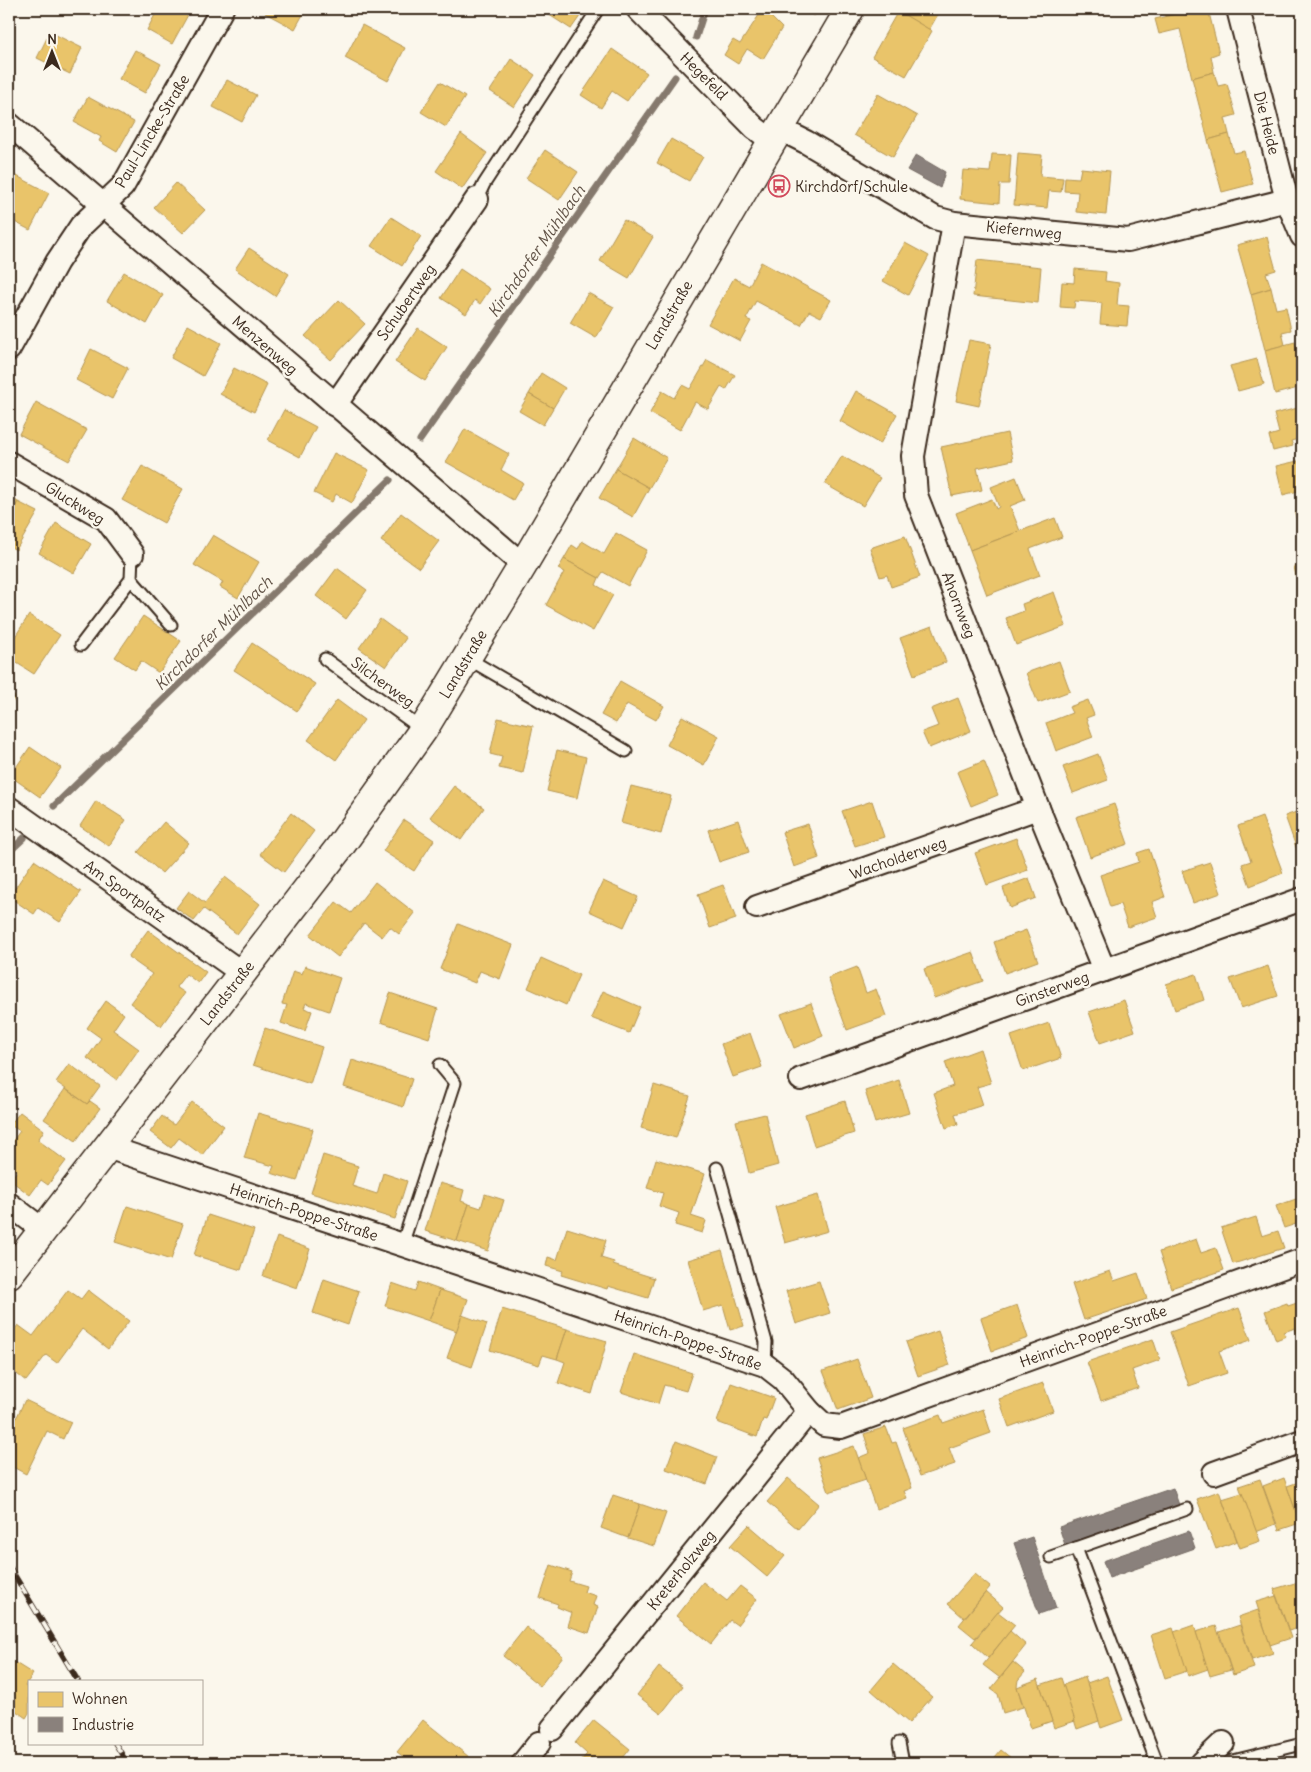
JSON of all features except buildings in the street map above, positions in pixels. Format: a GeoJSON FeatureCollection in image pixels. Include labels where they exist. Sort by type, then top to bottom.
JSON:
{"type":"FeatureCollection","features":[{"type":"Feature","properties":{"kind":"street","name":"Paul-Lincke-Straße"},"geometry":{"type":"LineString","coordinates":[[9,349],[57,262],[81,226],[123,186],[222,9]]}},
{"type":"Feature","properties":{"kind":"street","name":"Hegefeld"},"geometry":{"type":"LineString","coordinates":[[638,9],[755,128],[776,135]]}},
{"type":"Feature","properties":{"kind":"street","name":"Landstraße"},"geometry":{"type":"LineString","coordinates":[[9,1274],[339,848],[423,730],[523,565],[850,9]]}},
{"type":"Feature","properties":{"kind":"street","name":"Die Heide"},"geometry":{"type":"LineString","coordinates":[[1238,9],[1287,200],[1302,236]]}},
{"type":"Feature","properties":{"kind":"street","name":"Menzenweg"},"geometry":{"type":"LineString","coordinates":[[9,124],[523,565]]}},
{"type":"Feature","properties":{"kind":"street","name":"Kiefernweg"},"geometry":{"type":"LineString","coordinates":[[776,135],[806,142],[935,218],[954,223],[1128,240],[1287,200]]}},
{"type":"Feature","properties":{"kind":"street","name":"Schubertweg"},"geometry":{"type":"LineString","coordinates":[[335,405],[477,199]]}},
{"type":"Feature","properties":{"kind":"street","name":"Ahornweg"},"geometry":{"type":"LineString","coordinates":[[954,223],[913,456],[916,495],[1038,808],[1104,970]]}},
{"type":"Feature","properties":{"kind":"street","name":"Gluckweg"},"geometry":{"type":"LineString","coordinates":[[9,463],[106,519],[132,554]]}},
{"type":"Feature","properties":{"kind":"street","name":"Am Sportplatz"},"geometry":{"type":"LineString","coordinates":[[9,808],[242,973]]}},
{"type":"Feature","properties":{"kind":"street","name":"Wacholderweg"},"geometry":{"type":"LineString","coordinates":[[757,907],[1038,808]]}},
{"type":"Feature","properties":{"kind":"street","name":"Ginsterweg"},"geometry":{"type":"LineString","coordinates":[[801,1079],[1302,899]]}},
{"type":"Feature","properties":{"kind":"street","name":"Heinrich-Poppe-Straße"},"geometry":{"type":"LineString","coordinates":[[107,1147],[765,1365],[783,1379],[809,1411],[824,1425],[841,1426],[1302,1260]]}},
{"type":"Feature","properties":{"kind":"street"},"geometry":{"type":"LineString","coordinates":[[9,1204],[43,1230]]}},
{"type":"Feature","properties":{"kind":"street","name":"Kreterholzweg"},"geometry":{"type":"LineString","coordinates":[[523,1763],[809,1411]]}},
{"type":"Feature","properties":{"kind":"street"},"geometry":{"type":"LineString","coordinates":[[1214,1473],[1302,1441]]}},
{"type":"Feature","properties":{"kind":"street"},"geometry":{"type":"LineString","coordinates":[[1202,1763],[1224,1753]]}},
{"type":"Feature","properties":{"kind":"lane"},"geometry":{"type":"LineString","coordinates":[[477,199],[484,184],[598,9]]}},
{"type":"Feature","properties":{"kind":"lane"},"geometry":{"type":"LineString","coordinates":[[81,645],[131,579],[132,554]]}},
{"type":"Feature","properties":{"kind":"lane"},"geometry":{"type":"LineString","coordinates":[[131,579],[170,625]]}},
{"type":"Feature","properties":{"kind":"lane"},"geometry":{"type":"LineString","coordinates":[[467,658],[626,751]]}},
{"type":"Feature","properties":{"kind":"lane","name":"Silcherweg"},"geometry":{"type":"LineString","coordinates":[[325,659],[423,730]]}},
{"type":"Feature","properties":{"kind":"lane"},"geometry":{"type":"LineString","coordinates":[[402,1245],[454,1083],[440,1065]]}},
{"type":"Feature","properties":{"kind":"lane"},"geometry":{"type":"LineString","coordinates":[[717,1168],[766,1342],[765,1365]]}},
{"type":"Feature","properties":{"kind":"lane"},"geometry":{"type":"LineString","coordinates":[[1051,1557],[1187,1509]]}},
{"type":"Feature","properties":{"kind":"lane"},"geometry":{"type":"LineString","coordinates":[[1076,1548],[1157,1763]]}},
{"type":"Feature","properties":{"kind":"lane"},"geometry":{"type":"LineString","coordinates":[[899,1743],[903,1763]]}},
{"type":"Feature","properties":{"kind":"lane"},"geometry":{"type":"LineString","coordinates":[[1224,1753],[1302,1744]]}},
{"type":"Feature","properties":{"kind":"waterway","name":"Kirchdorfer Mühlbach"},"geometry":{"type":"LineString","coordinates":[[696,37],[705,9]]}},
{"type":"Feature","properties":{"kind":"waterway","name":"Kirchdorfer Mühlbach"},"geometry":{"type":"LineString","coordinates":[[420,440],[675,77]]}},
{"type":"Feature","properties":{"kind":"waterway","name":"Kirchdorfer Mühlbach"},"geometry":{"type":"LineString","coordinates":[[54,806],[390,480]]}},
{"type":"Feature","properties":{"kind":"waterway","name":"Kirchdorfer Mühlbach"},"geometry":{"type":"LineString","coordinates":[[9,852],[24,838]]}},
{"type":"Feature","properties":{"kind":"railway"},"geometry":{"type":"LineString","coordinates":[[9,1566],[77,1680]]}},
{"type":"Feature","properties":{"kind":"railway"},"geometry":{"type":"LineString","coordinates":[[116,1744],[127,1763]]}},
{"type":"Feature","properties":{"kind":"place","name":"Kirchdorf/Schule"},"geometry":{"type":"Point","coordinates":[779,186]}}]}
